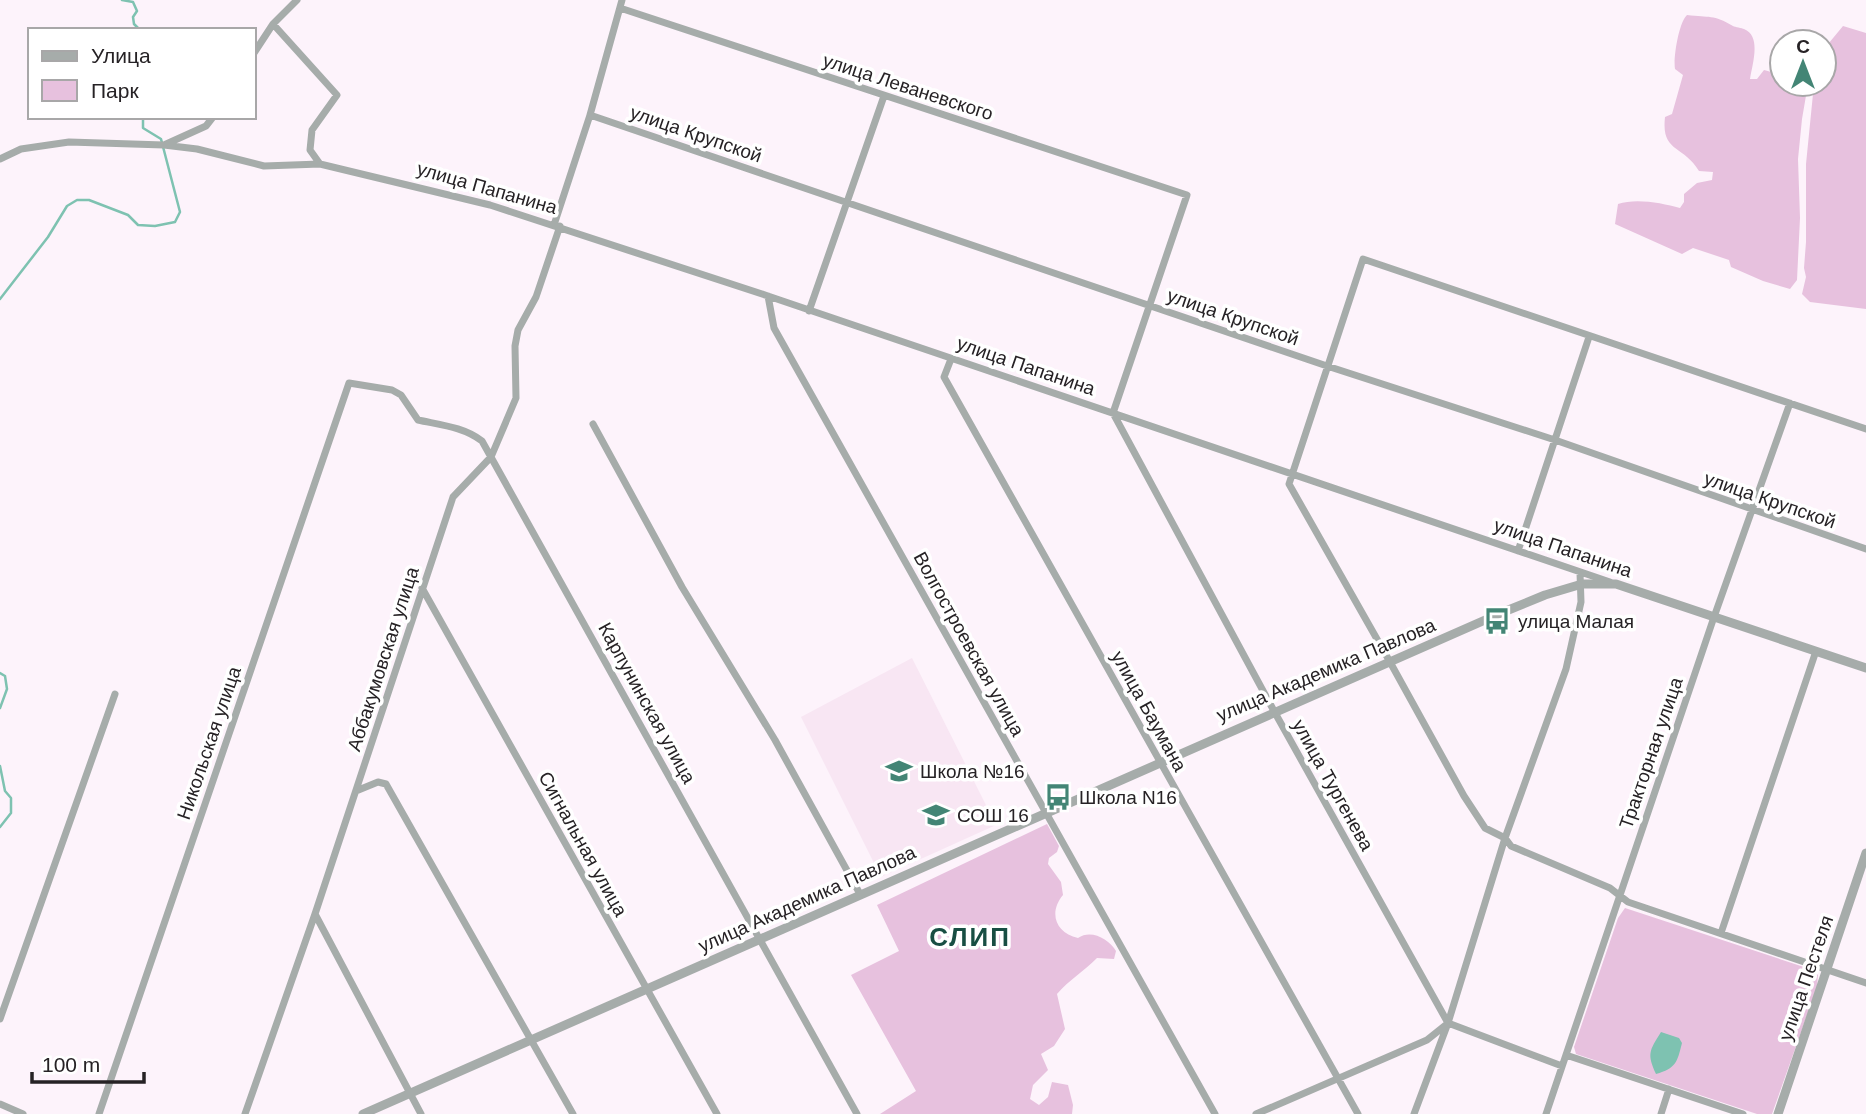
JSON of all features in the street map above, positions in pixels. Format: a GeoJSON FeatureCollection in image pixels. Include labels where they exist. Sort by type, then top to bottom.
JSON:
{"type":"FeatureCollection","features":[{"type":"Feature","properties":{"kind":"street"},"geometry":{"type":"LineString","coordinates":[[256,50],[273,24],[297,0]]}},
{"type":"Feature","properties":{"kind":"street","name":"улица Леваневского"},"geometry":{"type":"LineString","coordinates":[[621,4],[884,96],[1187,195],[1149,305]]}},
{"type":"Feature","properties":{"kind":"street","name":"Аббакумовская улица"},"geometry":{"type":"LineString","coordinates":[[245,1114],[315,914],[453,497],[491,457],[516,398],[518,330],[536,297],[621,4]]}},
{"type":"Feature","properties":{"kind":"street"},"geometry":{"type":"LineString","coordinates":[[273,24],[337,95],[312,130],[310,150],[320,164]]}},
{"type":"Feature","properties":{"kind":"street"},"geometry":{"type":"LineString","coordinates":[[809,311],[884,96]]}},
{"type":"Feature","properties":{"kind":"street","name":"улица Крупской"},"geometry":{"type":"LineString","coordinates":[[590,114],[1327,366],[1555,440],[1866,549]]}},
{"type":"Feature","properties":{"kind":"street"},"geometry":{"type":"LineString","coordinates":[[164,145],[205,126],[211,119]]}},
{"type":"Feature","properties":{"kind":"street","name":"улица Папанина"},"geometry":{"type":"LineString","coordinates":[[0,159],[21,149],[69,142],[164,145],[197,149],[264,166],[320,164],[478,202],[768,296],[1866,668]]}},
{"type":"Feature","properties":{"kind":"street"},"geometry":{"type":"LineString","coordinates":[[1866,429],[1363,259],[1289,484],[1464,796],[1485,828],[1505,838],[1511,846],[1610,888],[1628,902],[1866,983]]}},
{"type":"Feature","properties":{"kind":"street","name":"Волгостроевская улица"},"geometry":{"type":"LineString","coordinates":[[768,296],[774,328],[1216,1114]]}},
{"type":"Feature","properties":{"kind":"street"},"geometry":{"type":"LineString","coordinates":[[1113,414],[1149,305]]}},
{"type":"Feature","properties":{"kind":"street"},"geometry":{"type":"LineString","coordinates":[[1518,551],[1589,337]]}},
{"type":"Feature","properties":{"kind":"street","name":"улица Баумана"},"geometry":{"type":"LineString","coordinates":[[951,359],[944,377],[1358,1114]]}},
{"type":"Feature","properties":{"kind":"street","name":"Карпунинская улица"},"geometry":{"type":"LineString","coordinates":[[349,383],[392,390],[401,395],[418,420],[473,434],[482,441],[857,1114]]}},
{"type":"Feature","properties":{"kind":"street","name":"Никольская улица"},"geometry":{"type":"LineString","coordinates":[[99,1114],[349,383]]}},
{"type":"Feature","properties":{"kind":"street","name":"Тракторная улица"},"geometry":{"type":"LineString","coordinates":[[1546,1114],[1714,617],[1790,403]]}},
{"type":"Feature","properties":{"kind":"street","name":"улица Тургенева"},"geometry":{"type":"LineString","coordinates":[[1113,414],[1448,1023]]}},
{"type":"Feature","properties":{"kind":"street"},"geometry":{"type":"LineString","coordinates":[[593,424],[682,587],[775,740],[860,894]]}},
{"type":"Feature","properties":{"kind":"street"},"geometry":{"type":"LineString","coordinates":[[1414,1114],[1448,1023],[1505,838],[1566,669],[1581,602],[1580,573]]}},
{"type":"Feature","properties":{"kind":"street","name":"улица Академика Павлова"},"geometry":{"type":"LineString","coordinates":[[363,1114],[1390,662],[1506,606],[1582,584],[1616,584]]}},
{"type":"Feature","properties":{"kind":"street","name":"Сигнальная улица"},"geometry":{"type":"LineString","coordinates":[[422,588],[717,1114]]}},
{"type":"Feature","properties":{"kind":"street"},"geometry":{"type":"LineString","coordinates":[[1721,933],[1816,651]]}},
{"type":"Feature","properties":{"kind":"street"},"geometry":{"type":"LineString","coordinates":[[0,1019],[115,694]]}},
{"type":"Feature","properties":{"kind":"street"},"geometry":{"type":"LineString","coordinates":[[356,791],[371,783],[386,784],[573,1114]]}},
{"type":"Feature","properties":{"kind":"street","name":"улица Пестеля"},"geometry":{"type":"LineString","coordinates":[[1778,1114],[1866,853]]}},
{"type":"Feature","properties":{"kind":"street"},"geometry":{"type":"LineString","coordinates":[[315,914],[421,1114]]}},
{"type":"Feature","properties":{"kind":"street"},"geometry":{"type":"LineString","coordinates":[[1448,1023],[1562,1066]]}},
{"type":"Feature","properties":{"kind":"street"},"geometry":{"type":"LineString","coordinates":[[1256,1114],[1427,1040],[1448,1023]]}},
{"type":"Feature","properties":{"kind":"street"},"geometry":{"type":"LineString","coordinates":[[1566,1055],[1742,1114]]}},
{"type":"Feature","properties":{"kind":"street"},"geometry":{"type":"LineString","coordinates":[[1661,1114],[1669,1089]]}},
{"type":"Feature","properties":{"kind":"street"},"geometry":{"type":"LineString","coordinates":[[0,1104],[23,1114]]}},
{"type":"Feature","properties":{"kind":"shaded area","name":"Школа №16"},"geometry":{"type":"Polygon","coordinates":[[[912,658],[996,825],[881,877],[801,717],[912,658]]]}},
{"type":"Feature","properties":{"kind":"shaded area"},"geometry":{"type":"Polygon","coordinates":[[[1661,1032],[1679,1038],[1682,1043],[1675,1064],[1656,1074],[1651,1053],[1661,1032]]]}},
{"type":"Feature","properties":{"kind":"green space"},"geometry":{"type":"Polygon","coordinates":[[[1687,15],[1716,18],[1744,29],[1750,33],[1754,44],[1750,79],[1757,79],[1764,70],[1768,71],[1768,98],[1806,98],[1798,159],[1800,218],[1797,280],[1790,289],[1731,267],[1729,260],[1693,248],[1682,254],[1615,224],[1618,204],[1641,201],[1680,208],[1684,202],[1684,194],[1697,183],[1712,180],[1713,172],[1699,171],[1666,137],[1665,117],[1672,114],[1683,75],[1675,69],[1675,57],[1687,15]]]}},
{"type":"Feature","properties":{"kind":"green space"},"geometry":{"type":"Polygon","coordinates":[[[1843,26],[1866,33],[1866,309],[1810,302],[1802,294],[1806,277],[1806,164],[1813,98],[1838,98],[1838,32],[1843,26]]]}},
{"type":"Feature","properties":{"kind":"green space"},"geometry":{"type":"Polygon","coordinates":[[[1047,824],[1059,846],[1057,852],[1049,858],[1048,864],[1061,882],[1063,895],[1055,915],[1060,927],[1064,932],[1078,938],[1083,935],[1099,937],[1116,951],[1114,959],[1097,958],[1057,994],[1065,1029],[1054,1046],[1041,1054],[1048,1070],[1033,1085],[1030,1099],[1039,1105],[1048,1097],[1052,1082],[1068,1085],[1073,1105],[1072,1114],[880,1114],[916,1091],[851,975],[899,951],[877,905],[1047,824]]]}},
{"type":"Feature","properties":{"kind":"green space"},"geometry":{"type":"Polygon","coordinates":[[[1625,908],[1813,970],[1818,975],[1817,987],[1772,1114],[1757,1114],[1576,1054],[1574,1047],[1618,918],[1625,908]]]}},
{"type":"Feature","properties":{"kind":"waterway"},"geometry":{"type":"LineString","coordinates":[[122,0],[133,2],[137,11],[133,17],[134,24],[138,28]]}},
{"type":"Feature","properties":{"kind":"waterway"},"geometry":{"type":"LineString","coordinates":[[0,299],[48,237],[67,206],[77,200],[89,200],[128,215],[138,225],[155,226],[175,222],[180,212],[161,139],[143,128],[143,119]]}},
{"type":"Feature","properties":{"kind":"waterway"},"geometry":{"type":"LineString","coordinates":[[0,673],[5,676],[7,689],[0,708]]}},
{"type":"Feature","properties":{"kind":"waterway"},"geometry":{"type":"LineString","coordinates":[[0,766],[5,791],[11,798],[11,813],[0,827]]}},
{"type":"Feature","properties":{"kind":"place","name":"улица Малая"},"geometry":{"type":"Point","coordinates":[1497,621]}},
{"type":"Feature","properties":{"kind":"place","name":"Школа №16"},"geometry":{"type":"Point","coordinates":[899,771]}},
{"type":"Feature","properties":{"kind":"place","name":"Школа N16"},"geometry":{"type":"Point","coordinates":[1058,797]}},
{"type":"Feature","properties":{"kind":"place","name":"СОШ 16"},"geometry":{"type":"Point","coordinates":[936,815]}},
{"type":"Feature","properties":{"kind":"district","name":"СЛИП"},"geometry":{"type":"Point","coordinates":[970,937]}}]}
